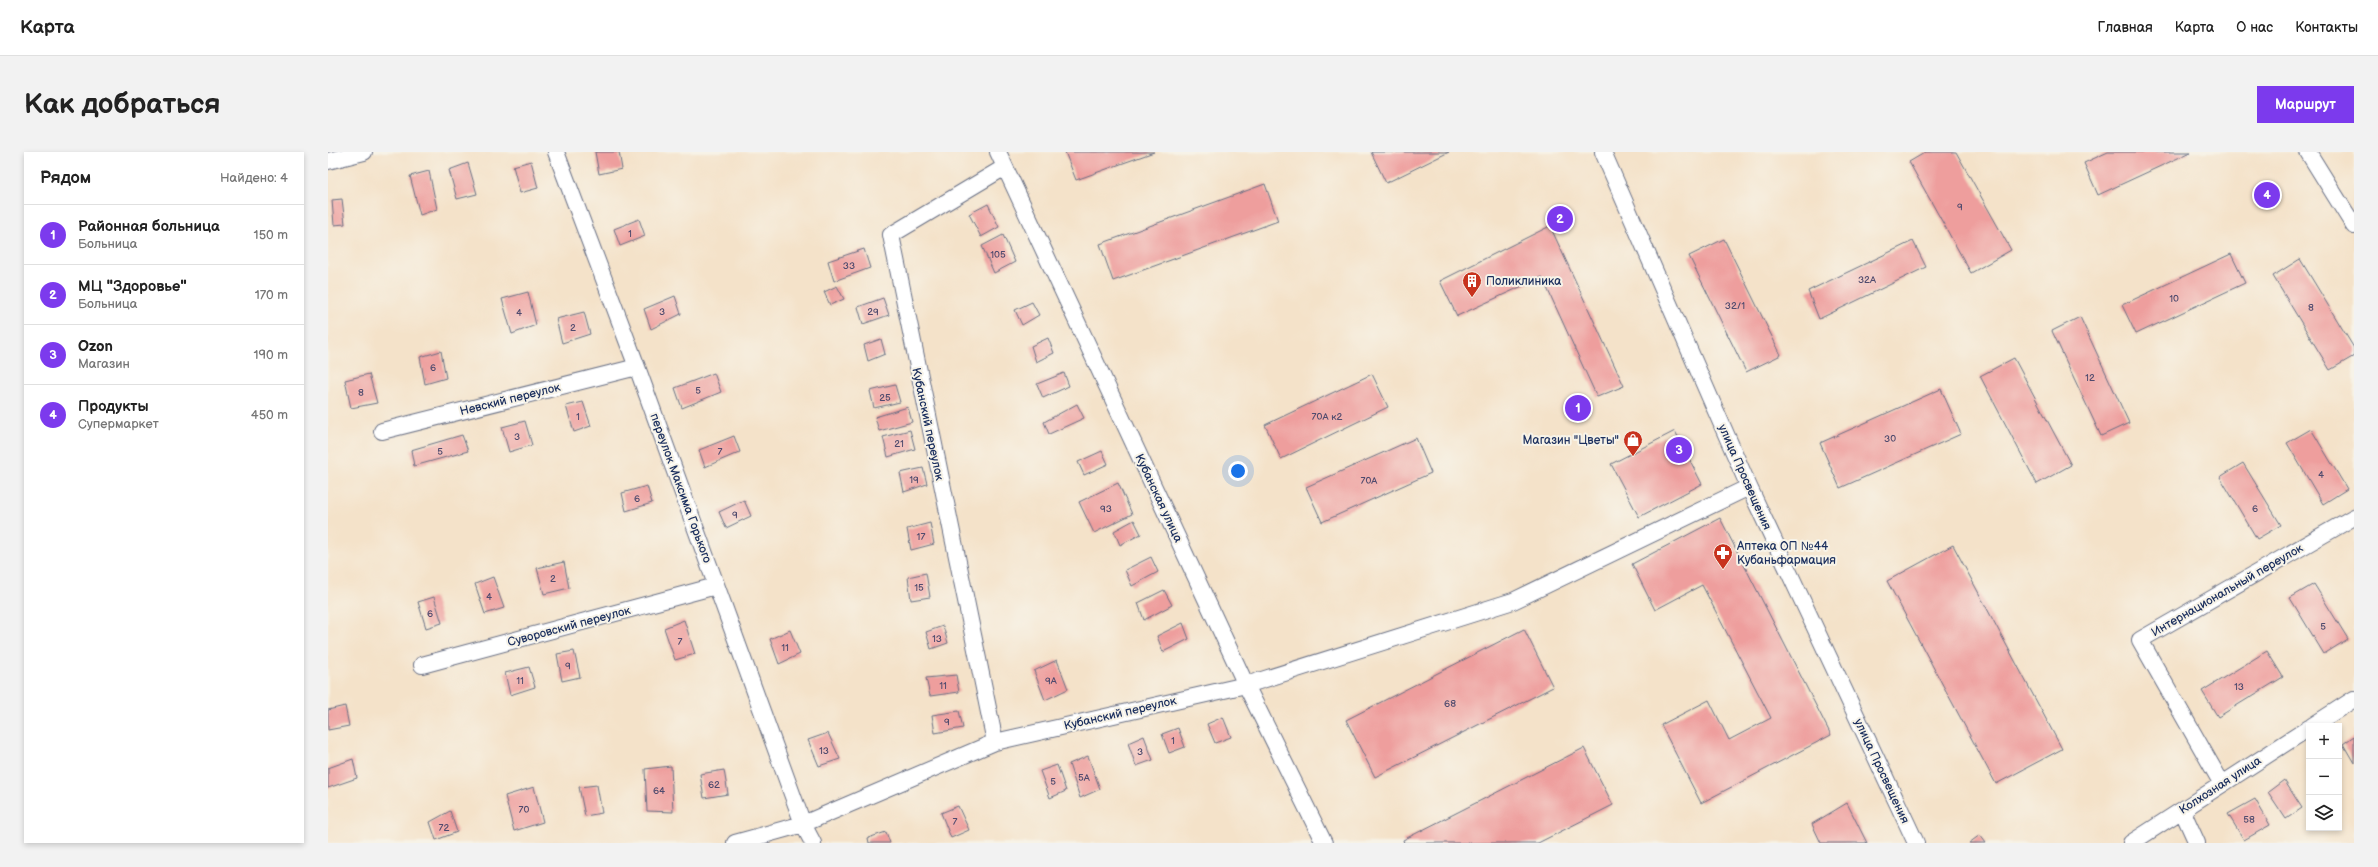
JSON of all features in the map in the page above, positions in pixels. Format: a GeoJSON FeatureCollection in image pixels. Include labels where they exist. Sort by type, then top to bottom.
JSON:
{"type":"FeatureCollection","features":[{"type":"Feature","properties":{"kind":"street"},"geometry":{"type":"LineString","coordinates":[[328,161],[364,152]]}},
{"type":"Feature","properties":{"kind":"street","name":"переулок Максима Горького"},"geometry":{"type":"LineString","coordinates":[[556,152],[637,367],[803,824],[813,843]]}},
{"type":"Feature","properties":{"kind":"street","name":"Кубанская улица"},"geometry":{"type":"LineString","coordinates":[[998,152],[1246,685],[1324,843]]}},
{"type":"Feature","properties":{"kind":"street","name":"улица Просвещения"},"geometry":{"type":"LineString","coordinates":[[1603,152],[1749,488],[1916,843]]}},
{"type":"Feature","properties":{"kind":"street"},"geometry":{"type":"LineString","coordinates":[[2308,152],[2354,226]]}},
{"type":"Feature","properties":{"kind":"street","name":"Кубанский переулок"},"geometry":{"type":"LineString","coordinates":[[995,742],[891,235],[1005,167]]}},
{"type":"Feature","properties":{"kind":"street","name":"Невский переулок"},"geometry":{"type":"LineString","coordinates":[[382,431],[637,367]]}},
{"type":"Feature","properties":{"kind":"street","name":"Кубанский переулок"},"geometry":{"type":"LineString","coordinates":[[734,843],[803,824],[995,742],[1246,685],[1513,601],[1749,488]]}},
{"type":"Feature","properties":{"kind":"street","name":"Интернациональный переулок"},"geometry":{"type":"LineString","coordinates":[[2222,784],[2140,640],[2354,517]]}},
{"type":"Feature","properties":{"kind":"street","name":"Суворовский переулок"},"geometry":{"type":"LineString","coordinates":[[422,666],[716,586]]}},
{"type":"Feature","properties":{"kind":"street"},"geometry":{"type":"LineString","coordinates":[[2317,723],[2354,699]]}},
{"type":"Feature","properties":{"kind":"street","name":"Колхозная улица"},"geometry":{"type":"LineString","coordinates":[[2131,843],[2306,730]]}},
{"type":"Feature","properties":{"kind":"street"},"geometry":{"type":"LineString","coordinates":[[2182,810],[2197,843]]}},
{"type":"Feature","properties":{"kind":"building"},"geometry":{"type":"Polygon","coordinates":[[[595,152],[619,152],[622,169],[599,174],[595,152]]]}},
{"type":"Feature","properties":{"kind":"building"},"geometry":{"type":"Polygon","coordinates":[[[1065,152],[1154,152],[1076,180],[1065,152]]]}},
{"type":"Feature","properties":{"kind":"building"},"geometry":{"type":"Polygon","coordinates":[[[1371,152],[1449,152],[1386,183],[1371,152]]]}},
{"type":"Feature","properties":{"kind":"building"},"geometry":{"type":"Polygon","coordinates":[[[1926,152],[1956,152],[2011,250],[1971,273],[1909,162],[1926,152]]]}},
{"type":"Feature","properties":{"kind":"building"},"geometry":{"type":"Polygon","coordinates":[[[2108,152],[2191,152],[2098,195],[2084,163],[2108,152]]]}},
{"type":"Feature","properties":{"kind":"building"},"geometry":{"type":"Polygon","coordinates":[[[531,161],[538,188],[520,193],[513,166],[531,161]]]}},
{"type":"Feature","properties":{"kind":"building"},"geometry":{"type":"Polygon","coordinates":[[[468,163],[477,194],[457,199],[449,170],[468,163]]]}},
{"type":"Feature","properties":{"kind":"building"},"geometry":{"type":"Polygon","coordinates":[[[429,171],[437,209],[420,215],[410,176],[429,171]]]}},
{"type":"Feature","properties":{"kind":"building"},"geometry":{"type":"Polygon","coordinates":[[[1265,184],[1278,221],[1113,281],[1100,244],[1265,184]]]}},
{"type":"Feature","properties":{"kind":"building"},"geometry":{"type":"Polygon","coordinates":[[[342,199],[345,224],[334,225],[332,200],[342,199]]]}},
{"type":"Feature","properties":{"kind":"building"},"geometry":{"type":"Polygon","coordinates":[[[988,204],[999,227],[981,237],[969,214],[988,204]]]}},
{"type":"Feature","properties":{"kind":"building"},"geometry":{"type":"Polygon","coordinates":[[[639,219],[645,236],[620,246],[614,229],[639,219]]]}},
{"type":"Feature","properties":{"kind":"building","name":"Поликлиника"},"geometry":{"type":"Polygon","coordinates":[[[1550,226],[1624,386],[1597,397],[1542,277],[1457,316],[1440,281],[1550,226]]]}},
{"type":"Feature","properties":{"kind":"building"},"geometry":{"type":"Polygon","coordinates":[[[1003,235],[1015,262],[994,273],[982,246],[1003,235]]]}},
{"type":"Feature","properties":{"kind":"building"},"geometry":{"type":"Polygon","coordinates":[[[1724,239],[1781,355],[1746,372],[1689,256],[1724,239]]]}},
{"type":"Feature","properties":{"kind":"building"},"geometry":{"type":"Polygon","coordinates":[[[1913,241],[1926,267],[1819,319],[1808,291],[1913,241]]]}},
{"type":"Feature","properties":{"kind":"building"},"geometry":{"type":"Polygon","coordinates":[[[864,249],[870,268],[834,281],[828,261],[864,249]]]}},
{"type":"Feature","properties":{"kind":"building"},"geometry":{"type":"Polygon","coordinates":[[[2231,254],[2245,283],[2136,334],[2122,305],[2231,254]]]}},
{"type":"Feature","properties":{"kind":"building"},"geometry":{"type":"Polygon","coordinates":[[[2300,259],[2354,348],[2354,356],[2330,370],[2273,276],[2300,259]]]}},
{"type":"Feature","properties":{"kind":"building"},"geometry":{"type":"Polygon","coordinates":[[[837,286],[844,299],[830,305],[824,292],[837,286]]]}},
{"type":"Feature","properties":{"kind":"building"},"geometry":{"type":"Polygon","coordinates":[[[528,292],[536,325],[512,334],[502,299],[528,292]]]}},
{"type":"Feature","properties":{"kind":"building"},"geometry":{"type":"Polygon","coordinates":[[[675,296],[681,314],[651,329],[644,309],[675,296]]]}},
{"type":"Feature","properties":{"kind":"building"},"geometry":{"type":"Polygon","coordinates":[[[883,298],[889,315],[863,324],[858,307],[883,298]]]}},
{"type":"Feature","properties":{"kind":"building"},"geometry":{"type":"Polygon","coordinates":[[[1032,302],[1039,315],[1022,325],[1015,310],[1032,302]]]}},
{"type":"Feature","properties":{"kind":"building"},"geometry":{"type":"Polygon","coordinates":[[[584,312],[590,334],[562,343],[556,319],[584,312]]]}},
{"type":"Feature","properties":{"kind":"building"},"geometry":{"type":"Polygon","coordinates":[[[2080,317],[2129,423],[2101,436],[2052,331],[2080,317]]]}},
{"type":"Feature","properties":{"kind":"building"},"geometry":{"type":"Polygon","coordinates":[[[1048,338],[1054,353],[1036,362],[1031,346],[1048,338]]]}},
{"type":"Feature","properties":{"kind":"building"},"geometry":{"type":"Polygon","coordinates":[[[881,339],[885,354],[868,361],[864,345],[881,339]]]}},
{"type":"Feature","properties":{"kind":"building"},"geometry":{"type":"Polygon","coordinates":[[[441,351],[446,378],[425,384],[420,357],[441,351]]]}},
{"type":"Feature","properties":{"kind":"building"},"geometry":{"type":"Polygon","coordinates":[[[2014,358],[2071,465],[2037,484],[1980,376],[2014,358]]]}},
{"type":"Feature","properties":{"kind":"building"},"geometry":{"type":"Polygon","coordinates":[[[714,373],[721,392],[682,408],[675,388],[714,373]]]}},
{"type":"Feature","properties":{"kind":"building"},"geometry":{"type":"Polygon","coordinates":[[[1064,373],[1069,386],[1043,398],[1037,384],[1064,373]]]}},
{"type":"Feature","properties":{"kind":"building"},"geometry":{"type":"Polygon","coordinates":[[[369,374],[377,403],[351,408],[345,380],[369,374]]]}},
{"type":"Feature","properties":{"kind":"building"},"geometry":{"type":"Polygon","coordinates":[[[1372,374],[1388,407],[1281,459],[1265,425],[1372,374]]]}},
{"type":"Feature","properties":{"kind":"building"},"geometry":{"type":"Polygon","coordinates":[[[895,385],[900,402],[874,408],[870,391],[895,385]]]}},
{"type":"Feature","properties":{"kind":"building"},"geometry":{"type":"Polygon","coordinates":[[[1941,389],[1961,434],[1840,488],[1820,443],[1941,389]]]}},
{"type":"Feature","properties":{"kind":"building"},"geometry":{"type":"Polygon","coordinates":[[[583,402],[591,426],[574,432],[566,406],[583,402]]]}},
{"type":"Feature","properties":{"kind":"building"},"geometry":{"type":"Polygon","coordinates":[[[1077,404],[1084,418],[1049,434],[1044,422],[1077,404]]]}},
{"type":"Feature","properties":{"kind":"building"},"geometry":{"type":"Polygon","coordinates":[[[908,407],[912,422],[879,431],[875,417],[908,407]]]}},
{"type":"Feature","properties":{"kind":"building"},"geometry":{"type":"Polygon","coordinates":[[[525,421],[532,445],[509,452],[502,427],[525,421]]]}},
{"type":"Feature","properties":{"kind":"building"},"geometry":{"type":"Polygon","coordinates":[[[2311,429],[2347,489],[2323,504],[2287,443],[2311,429]]]}},
{"type":"Feature","properties":{"kind":"building"},"geometry":{"type":"Polygon","coordinates":[[[910,430],[915,449],[888,457],[883,437],[910,430]]]}},
{"type":"Feature","properties":{"kind":"building"},"geometry":{"type":"Polygon","coordinates":[[[1675,431],[1702,484],[1639,517],[1611,464],[1675,431]]]}},
{"type":"Feature","properties":{"kind":"building"},"geometry":{"type":"Polygon","coordinates":[[[462,435],[468,451],[414,466],[411,450],[462,435]]]}},
{"type":"Feature","properties":{"kind":"building"},"geometry":{"type":"Polygon","coordinates":[[[734,436],[740,452],[705,467],[699,450],[734,436]]]}},
{"type":"Feature","properties":{"kind":"building"},"geometry":{"type":"Polygon","coordinates":[[[1416,438],[1431,473],[1322,522],[1306,487],[1416,438]]]}},
{"type":"Feature","properties":{"kind":"building"},"geometry":{"type":"Polygon","coordinates":[[[1102,451],[1108,464],[1084,475],[1078,462],[1102,451]]]}},
{"type":"Feature","properties":{"kind":"building"},"geometry":{"type":"Polygon","coordinates":[[[2243,463],[2281,525],[2257,539],[2220,477],[2243,463]]]}},
{"type":"Feature","properties":{"kind":"building"},"geometry":{"type":"Polygon","coordinates":[[[923,468],[927,484],[904,492],[900,473],[923,468]]]}},
{"type":"Feature","properties":{"kind":"building"},"geometry":{"type":"Polygon","coordinates":[[[1118,483],[1132,514],[1094,533],[1079,502],[1118,483]]]}},
{"type":"Feature","properties":{"kind":"building"},"geometry":{"type":"Polygon","coordinates":[[[647,486],[652,503],[626,511],[622,493],[647,486]]]}},
{"type":"Feature","properties":{"kind":"building"},"geometry":{"type":"Polygon","coordinates":[[[744,500],[751,516],[726,528],[719,512],[744,500]]]}},
{"type":"Feature","properties":{"kind":"building"},"geometry":{"type":"Polygon","coordinates":[[[1720,518],[1831,735],[1701,803],[1661,725],[1709,700],[1729,740],[1771,718],[1702,585],[1655,610],[1632,564],[1720,518]]]}},
{"type":"Feature","properties":{"kind":"building"},"geometry":{"type":"Polygon","coordinates":[[[1134,520],[1141,534],[1120,545],[1114,531],[1134,520]]]}},
{"type":"Feature","properties":{"kind":"building"},"geometry":{"type":"Polygon","coordinates":[[[930,523],[934,544],[911,550],[907,529],[930,523]]]}},
{"type":"Feature","properties":{"kind":"building"},"geometry":{"type":"Polygon","coordinates":[[[1953,545],[2062,749],[1996,784],[1887,581],[1953,545]]]}},
{"type":"Feature","properties":{"kind":"building"},"geometry":{"type":"Polygon","coordinates":[[[1151,557],[1158,572],[1132,586],[1125,570],[1151,557]]]}},
{"type":"Feature","properties":{"kind":"building"},"geometry":{"type":"Polygon","coordinates":[[[564,562],[569,588],[544,594],[537,568],[564,562]]]}},
{"type":"Feature","properties":{"kind":"building"},"geometry":{"type":"Polygon","coordinates":[[[926,573],[930,597],[911,600],[908,577],[926,573]]]}},
{"type":"Feature","properties":{"kind":"building"},"geometry":{"type":"Polygon","coordinates":[[[493,577],[504,608],[485,614],[475,584],[493,577]]]}},
{"type":"Feature","properties":{"kind":"building"},"geometry":{"type":"Polygon","coordinates":[[[2314,584],[2348,639],[2324,654],[2290,598],[2314,584]]]}},
{"type":"Feature","properties":{"kind":"building"},"geometry":{"type":"Polygon","coordinates":[[[1164,590],[1172,605],[1144,620],[1138,603],[1164,590]]]}},
{"type":"Feature","properties":{"kind":"building"},"geometry":{"type":"Polygon","coordinates":[[[434,597],[442,623],[426,628],[418,602],[434,597]]]}},
{"type":"Feature","properties":{"kind":"building"},"geometry":{"type":"Polygon","coordinates":[[[684,620],[695,654],[675,660],[664,628],[684,620]]]}},
{"type":"Feature","properties":{"kind":"building"},"geometry":{"type":"Polygon","coordinates":[[[1183,623],[1189,639],[1163,652],[1157,636],[1183,623]]]}},
{"type":"Feature","properties":{"kind":"building"},"geometry":{"type":"Polygon","coordinates":[[[943,626],[948,643],[931,649],[926,632],[943,626]]]}},
{"type":"Feature","properties":{"kind":"building"},"geometry":{"type":"Polygon","coordinates":[[[1524,629],[1553,687],[1375,777],[1346,720],[1524,629]]]}},
{"type":"Feature","properties":{"kind":"building"},"geometry":{"type":"Polygon","coordinates":[[[790,630],[800,654],[779,664],[770,639],[790,630]]]}},
{"type":"Feature","properties":{"kind":"building"},"geometry":{"type":"Polygon","coordinates":[[[574,651],[580,677],[562,681],[557,654],[574,651]]]}},
{"type":"Feature","properties":{"kind":"building"},"geometry":{"type":"Polygon","coordinates":[[[2267,651],[2283,677],[2218,717],[2202,691],[2267,651]]]}},
{"type":"Feature","properties":{"kind":"building"},"geometry":{"type":"Polygon","coordinates":[[[1057,660],[1068,689],[1045,700],[1034,671],[1057,660]]]}},
{"type":"Feature","properties":{"kind":"building"},"geometry":{"type":"Polygon","coordinates":[[[529,667],[535,687],[510,695],[505,673],[529,667]]]}},
{"type":"Feature","properties":{"kind":"building"},"geometry":{"type":"Polygon","coordinates":[[[956,675],[959,692],[930,696],[926,678],[956,675]]]}},
{"type":"Feature","properties":{"kind":"building"},"geometry":{"type":"Polygon","coordinates":[[[345,706],[349,726],[328,730],[328,710],[345,706]]]}},
{"type":"Feature","properties":{"kind":"building"},"geometry":{"type":"Polygon","coordinates":[[[959,711],[963,728],[935,733],[932,715],[959,711]]]}},
{"type":"Feature","properties":{"kind":"building"},"geometry":{"type":"Polygon","coordinates":[[[1223,717],[1231,737],[1215,743],[1207,724],[1223,717]]]}},
{"type":"Feature","properties":{"kind":"building"},"geometry":{"type":"Polygon","coordinates":[[[1178,728],[1185,747],[1169,753],[1162,734],[1178,728]]]}},
{"type":"Feature","properties":{"kind":"building"},"geometry":{"type":"Polygon","coordinates":[[[828,733],[840,759],[819,766],[808,740],[828,733]]]}},
{"type":"Feature","properties":{"kind":"building"},"geometry":{"type":"Polygon","coordinates":[[[1144,736],[1153,760],[1136,766],[1128,743],[1144,736]]]}},
{"type":"Feature","properties":{"kind":"building"},"geometry":{"type":"Polygon","coordinates":[[[2354,736],[2354,763],[2343,744],[2354,736]]]}},
{"type":"Feature","properties":{"kind":"building"},"geometry":{"type":"Polygon","coordinates":[[[1584,748],[1613,805],[1538,843],[1404,843],[1403,840],[1584,748]]]}},
{"type":"Feature","properties":{"kind":"building"},"geometry":{"type":"Polygon","coordinates":[[[1088,756],[1100,789],[1080,798],[1069,764],[1088,756]]]}},
{"type":"Feature","properties":{"kind":"building"},"geometry":{"type":"Polygon","coordinates":[[[353,759],[357,778],[328,788],[328,768],[353,759]]]}},
{"type":"Feature","properties":{"kind":"building"},"geometry":{"type":"Polygon","coordinates":[[[1057,765],[1066,791],[1050,798],[1040,771],[1057,765]]]}},
{"type":"Feature","properties":{"kind":"building"},"geometry":{"type":"Polygon","coordinates":[[[671,766],[673,812],[647,811],[645,769],[671,766]]]}},
{"type":"Feature","properties":{"kind":"building"},"geometry":{"type":"Polygon","coordinates":[[[724,770],[728,794],[704,798],[700,774],[724,770]]]}},
{"type":"Feature","properties":{"kind":"building"},"geometry":{"type":"Polygon","coordinates":[[[2284,780],[2302,808],[2286,819],[2268,792],[2284,780]]]}},
{"type":"Feature","properties":{"kind":"building"},"geometry":{"type":"Polygon","coordinates":[[[597,785],[602,813],[585,816],[579,787],[597,785]]]}},
{"type":"Feature","properties":{"kind":"building"},"geometry":{"type":"Polygon","coordinates":[[[534,787],[543,822],[514,831],[505,796],[534,787]]]}},
{"type":"Feature","properties":{"kind":"building"},"geometry":{"type":"Polygon","coordinates":[[[2255,799],[2270,825],[2244,840],[2228,814],[2255,799]]]}},
{"type":"Feature","properties":{"kind":"building"},"geometry":{"type":"Polygon","coordinates":[[[1847,803],[1867,843],[1821,843],[1812,824],[1847,803]]]}},
{"type":"Feature","properties":{"kind":"building"},"geometry":{"type":"Polygon","coordinates":[[[958,806],[969,830],[951,838],[941,813],[958,806]]]}},
{"type":"Feature","properties":{"kind":"building"},"geometry":{"type":"Polygon","coordinates":[[[450,811],[457,832],[436,840],[430,822],[450,811]]]}},
{"type":"Feature","properties":{"kind":"building"},"geometry":{"type":"Polygon","coordinates":[[[886,832],[890,843],[869,843],[868,838],[886,832]]]}},
{"type":"Feature","properties":{"kind":"building"},"geometry":{"type":"Polygon","coordinates":[[[1980,835],[1986,843],[1969,843],[1980,835]]]}},
{"type":"Feature","properties":{"kind":"place","name":"Продукты"},"geometry":{"type":"Point","coordinates":[2267,195]}},
{"type":"Feature","properties":{"kind":"place","name":"МЦ \"Здоровье\""},"geometry":{"type":"Point","coordinates":[1560,219]}},
{"type":"Feature","properties":{"kind":"place","name":"Поликлиника"},"geometry":{"type":"Point","coordinates":[1472,298]}},
{"type":"Feature","properties":{"kind":"place","name":"Районная больница"},"geometry":{"type":"Point","coordinates":[1578,408]}},
{"type":"Feature","properties":{"kind":"place","name":"Ozon"},"geometry":{"type":"Point","coordinates":[1679,450]}},
{"type":"Feature","properties":{"kind":"place","name":"Магазин \"Цветы\""},"geometry":{"type":"Point","coordinates":[1633,457]}},
{"type":"Feature","properties":{"kind":"place","name":"Аптека ОП №44 Кубаньфармация"},"geometry":{"type":"Point","coordinates":[1723,570]}}]}
